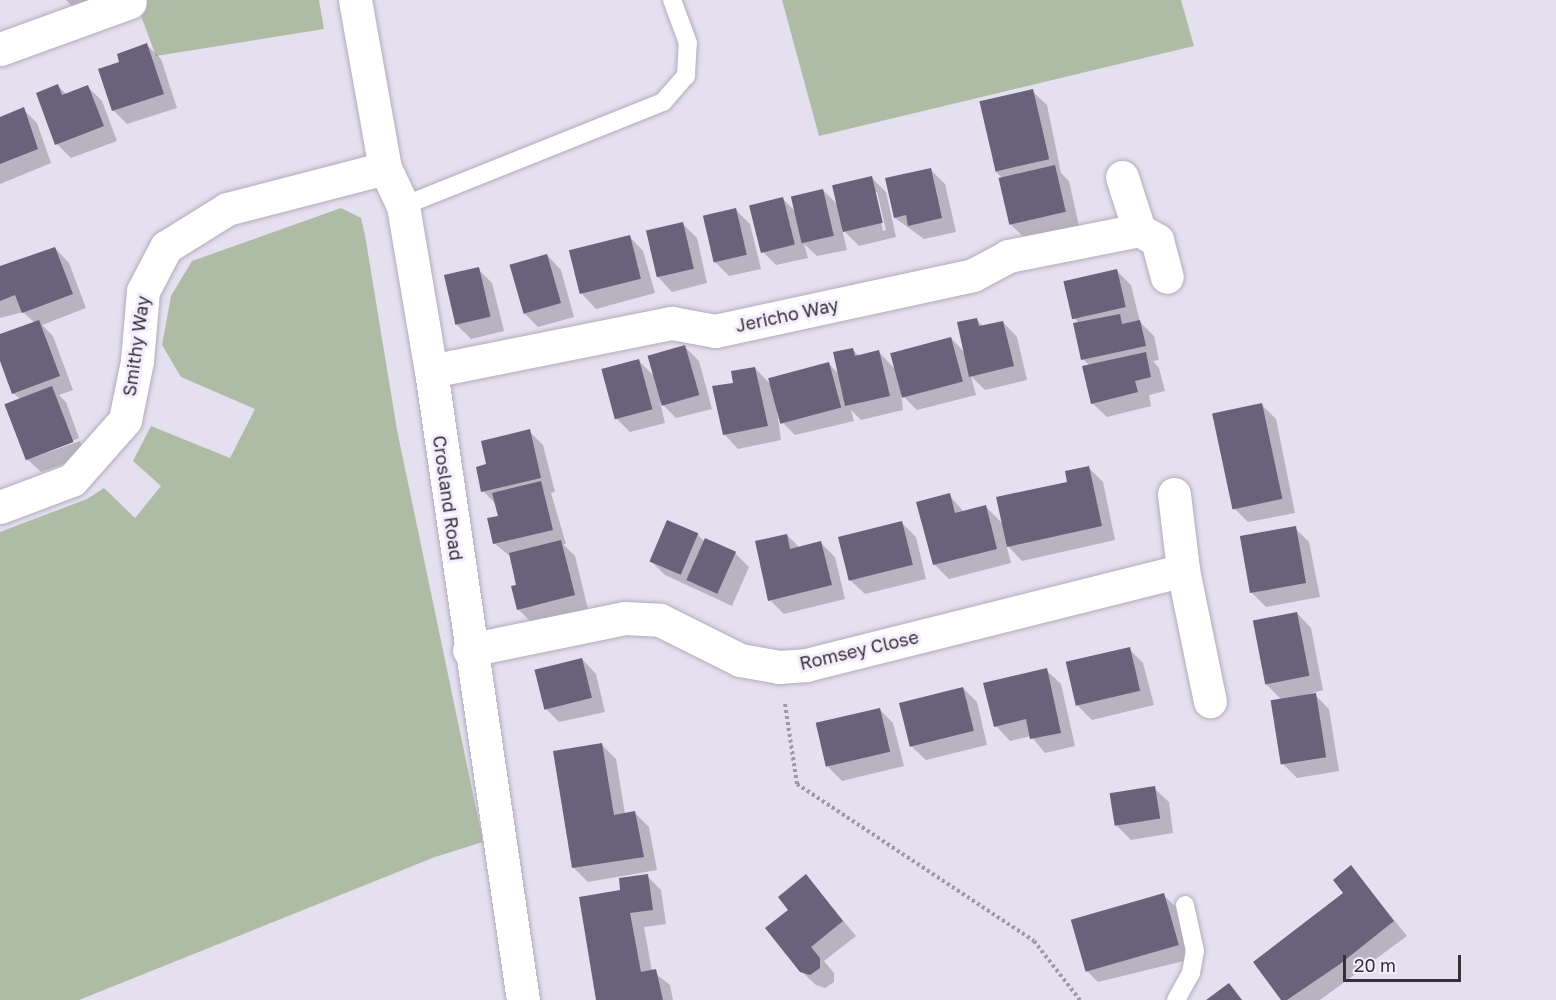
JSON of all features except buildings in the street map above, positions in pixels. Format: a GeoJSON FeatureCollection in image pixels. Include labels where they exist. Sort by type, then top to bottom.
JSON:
{"type":"FeatureCollection","features":[{"type":"Feature","properties":{"kind":"street","name":"Crosland Road"},"geometry":{"type":"LineString","coordinates":[[355,0],[385,168],[403,206],[431,371],[469,650],[522,1000]]}},
{"type":"Feature","properties":{"kind":"street"},"geometry":{"type":"LineString","coordinates":[[0,49],[130,2]]}},
{"type":"Feature","properties":{"kind":"street","name":"Smithy Way"},"geometry":{"type":"LineString","coordinates":[[0,507],[72,480],[124,420],[137,361],[143,291],[166,247],[227,209],[385,168]]}},
{"type":"Feature","properties":{"kind":"street"},"geometry":{"type":"LineString","coordinates":[[1122,177],[1138,230],[1157,240],[1167,278]]}},
{"type":"Feature","properties":{"kind":"street","name":"Jericho Way"},"geometry":{"type":"LineString","coordinates":[[431,371],[672,323],[715,331],[973,276],[1008,256],[1138,230]]}},
{"type":"Feature","properties":{"kind":"street"},"geometry":{"type":"LineString","coordinates":[[1174,494],[1183,570],[1210,701]]}},
{"type":"Feature","properties":{"kind":"street","name":"Romsey Close"},"geometry":{"type":"LineString","coordinates":[[469,650],[625,618],[660,620],[740,660],[779,667],[806,665],[1183,570]]}},
{"type":"Feature","properties":{"kind":"lane"},"geometry":{"type":"LineString","coordinates":[[403,206],[663,102],[686,76],[688,43],[672,0]]}},
{"type":"Feature","properties":{"kind":"lane"},"geometry":{"type":"LineString","coordinates":[[1176,1000],[1191,974],[1196,951],[1185,904]]}},
{"type":"Feature","properties":{"kind":"path"},"geometry":{"type":"LineString","coordinates":[[779,667],[797,784],[1034,941],[1080,1000]]}},
{"type":"Feature","properties":{"kind":"green space"},"geometry":{"type":"Polygon","coordinates":[[[135,0],[319,0],[324,29],[156,56],[135,0]]]}},
{"type":"Feature","properties":{"kind":"green space"},"geometry":{"type":"Polygon","coordinates":[[[782,0],[1181,0],[1194,46],[819,136],[782,0]]]}},
{"type":"Feature","properties":{"kind":"green space"},"geometry":{"type":"Polygon","coordinates":[[[341,208],[361,218],[365,235],[397,430],[483,842],[435,857],[79,1000],[0,1000],[0,532],[87,499],[104,488],[135,518],[161,486],[133,461],[151,426],[230,458],[255,409],[181,377],[162,345],[171,296],[192,261],[341,208]]]}}]}
